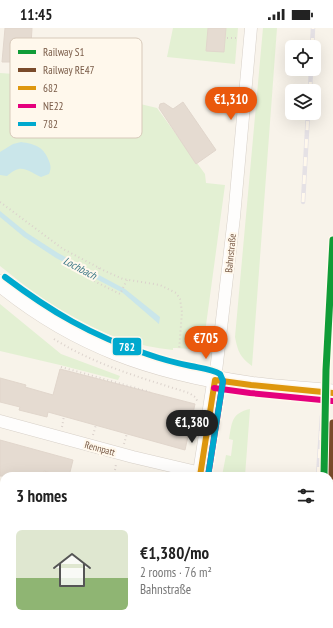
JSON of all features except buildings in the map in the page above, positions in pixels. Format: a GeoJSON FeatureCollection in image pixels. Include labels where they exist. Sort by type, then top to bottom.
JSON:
{"type":"FeatureCollection","features":[{"type":"Feature","properties":{"kind":"main road"},"geometry":{"type":"LineString","coordinates":[[0,284],[50,320],[77,335],[123,355],[157,366],[215,380],[333,393]]}},
{"type":"Feature","properties":{"kind":"street","name":"Bahnstraße"},"geometry":{"type":"LineString","coordinates":[[201,472],[215,380],[233,225],[251,28]]}},
{"type":"Feature","properties":{"kind":"street","name":"Rennpatt"},"geometry":{"type":"LineString","coordinates":[[0,421],[190,472]]}},
{"type":"Feature","properties":{"kind":"path"},"geometry":{"type":"LineString","coordinates":[[0,202],[63,249],[99,268],[127,280],[160,285],[176,293],[180,299],[182,312],[178,350]]}},
{"type":"Feature","properties":{"kind":"path"},"geometry":{"type":"LineString","coordinates":[[99,268],[92,280],[120,294],[127,280]]}},
{"type":"Feature","properties":{"kind":"path"},"geometry":{"type":"LineString","coordinates":[[106,366],[189,393]]}},
{"type":"Feature","properties":{"kind":"path"},"geometry":{"type":"LineString","coordinates":[[61,368],[150,392]]}},
{"type":"Feature","properties":{"kind":"green space"},"geometry":{"type":"Polygon","coordinates":[[[173,28],[238,28],[235,64],[167,57],[173,28]]]}},
{"type":"Feature","properties":{"kind":"green space"},"geometry":{"type":"Polygon","coordinates":[[[263,28],[277,28],[252,366],[240,354],[235,337],[263,28]]]}},
{"type":"Feature","properties":{"kind":"green space"},"geometry":{"type":"Polygon","coordinates":[[[0,73],[10,74],[10,138],[142,138],[142,104],[157,108],[205,174],[206,183],[225,185],[204,340],[201,344],[194,348],[173,348],[173,350],[147,346],[123,340],[101,332],[80,322],[40,297],[0,266],[0,73]]]}},
{"type":"Feature","properties":{"kind":"green space"},"geometry":{"type":"Polygon","coordinates":[[[0,304],[61,354],[120,376],[118,380],[0,351],[0,304]]]}},
{"type":"Feature","properties":{"kind":"green space"},"geometry":{"type":"Polygon","coordinates":[[[250,409],[245,472],[223,472],[226,455],[231,456],[233,440],[229,439],[232,424],[236,416],[250,409]]]}},
{"type":"Feature","properties":{"kind":"water"},"geometry":{"type":"Polygon","coordinates":[[[21,142],[35,145],[42,149],[50,164],[49,174],[41,177],[27,170],[20,169],[7,176],[0,175],[0,152],[13,144],[21,142]]]}},
{"type":"Feature","properties":{"kind":"water","name":"Lochbach"},"geometry":{"type":"Polygon","coordinates":[[[0,211],[27,233],[58,253],[125,289],[160,317],[159,324],[123,293],[56,258],[24,237],[0,217],[0,211]]]}},
{"type":"Feature","properties":{"kind":"railway"},"geometry":{"type":"LineString","coordinates":[[312,40],[313,28]]}},
{"type":"Feature","properties":{"kind":"railway"},"geometry":{"type":"LineString","coordinates":[[310,84],[311,76]]}},
{"type":"Feature","properties":{"kind":"railway"},"geometry":{"type":"LineString","coordinates":[[303,202],[308,120]]}},
{"type":"Feature","properties":{"kind":"railway"},"geometry":{"type":"LineString","coordinates":[[318,472],[322,416]]}},
{"type":"Feature","properties":{"kind":"rail line","name":"S1"},"geometry":{"type":"LineString","coordinates":[[324,472],[326,370],[333,240]]}},
{"type":"Feature","properties":{"kind":"rail line","name":"RE47"},"geometry":{"type":"LineString","coordinates":[[332,472],[333,423]]}},
{"type":"Feature","properties":{"kind":"transit line","name":"782"},"geometry":{"type":"LineString","coordinates":[[5,277],[55,312],[90,331],[127,347],[158,358],[210,370],[220,374],[223,381],[209,472]]}},
{"type":"Feature","properties":{"kind":"transit line","name":"682"},"geometry":{"type":"LineString","coordinates":[[215,380],[333,393]]}},
{"type":"Feature","properties":{"kind":"transit line","name":"682"},"geometry":{"type":"LineString","coordinates":[[201,472],[215,380]]}},
{"type":"Feature","properties":{"kind":"transit line","name":"NE22"},"geometry":{"type":"LineString","coordinates":[[209,472],[223,381]]}},
{"type":"Feature","properties":{"kind":"transit line","name":"NE22"},"geometry":{"type":"LineString","coordinates":[[214,388],[332,401]]}}]}
